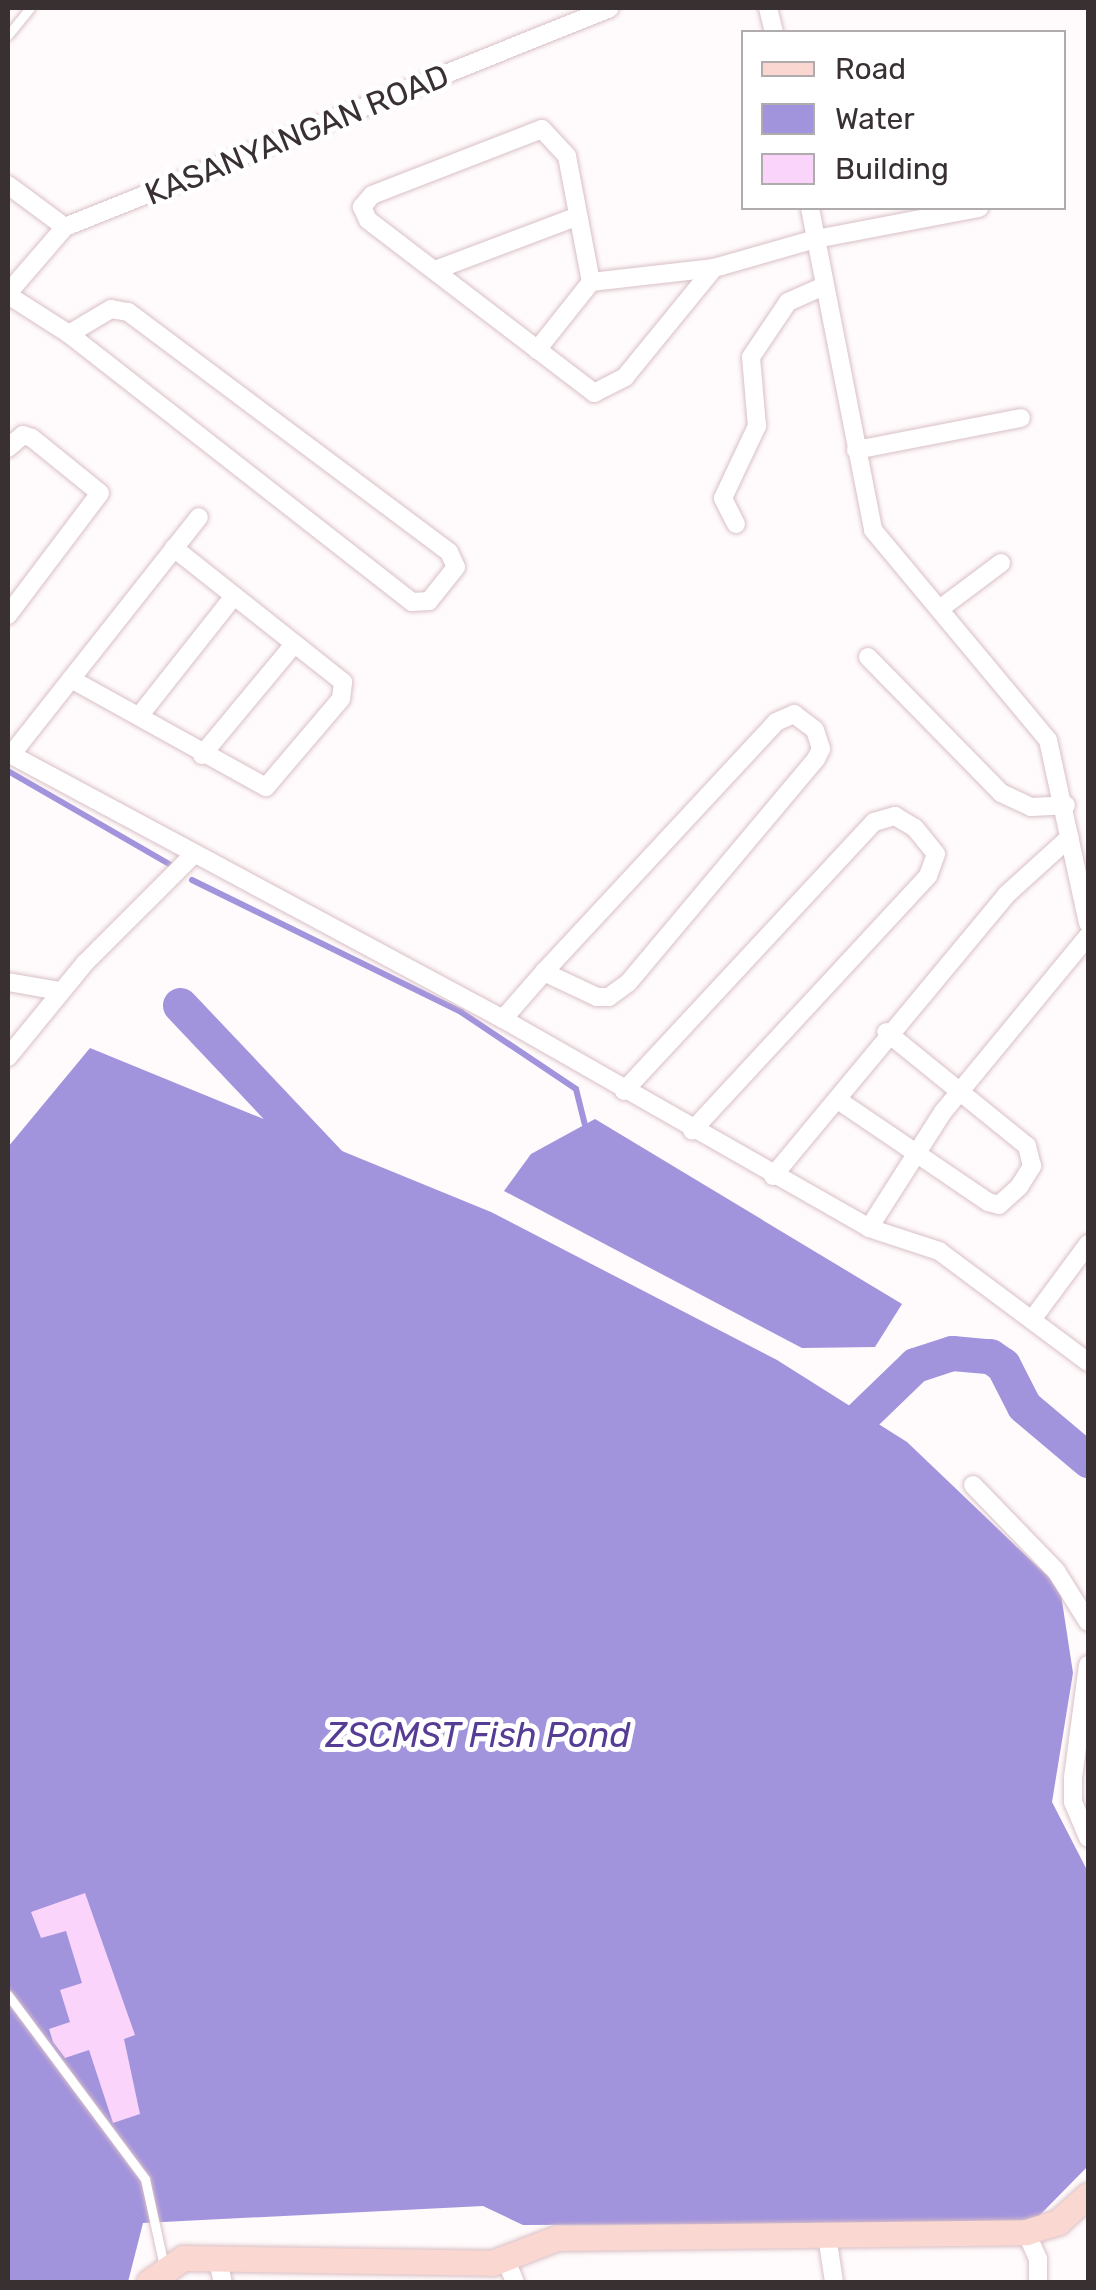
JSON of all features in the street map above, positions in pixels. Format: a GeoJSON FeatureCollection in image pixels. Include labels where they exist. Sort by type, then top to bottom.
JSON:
{"type":"FeatureCollection","features":[{"type":"Feature","properties":{"kind":"street","name":"KASANYANGAN ROAD"},"geometry":{"type":"LineString","coordinates":[[8,294],[65,227],[610,8]]}},
{"type":"Feature","properties":{"kind":"street"},"geometry":{"type":"LineString","coordinates":[[591,282],[567,156],[542,129],[364,202],[368,220],[438,270],[583,388],[608,390],[714,268]]}},
{"type":"Feature","properties":{"kind":"street"},"geometry":{"type":"LineString","coordinates":[[8,185],[65,227]]}},
{"type":"Feature","properties":{"kind":"street"},"geometry":{"type":"LineString","coordinates":[[810,210],[873,530],[1048,740],[1066,805],[1088,923]]}},
{"type":"Feature","properties":{"kind":"street"},"geometry":{"type":"LineString","coordinates":[[537,350],[591,282],[714,268],[816,240],[968,210]]}},
{"type":"Feature","properties":{"kind":"street"},"geometry":{"type":"LineString","coordinates":[[438,270],[578,216]]}},
{"type":"Feature","properties":{"kind":"street"},"geometry":{"type":"LineString","coordinates":[[736,524],[723,498],[760,412],[751,357],[788,302],[824,286]]}},
{"type":"Feature","properties":{"kind":"street"},"geometry":{"type":"LineString","coordinates":[[8,294],[69,334],[412,602],[429,601],[456,566],[449,552],[128,312],[111,309],[69,334]]}},
{"type":"Feature","properties":{"kind":"street"},"geometry":{"type":"LineString","coordinates":[[856,450],[1021,418]]}},
{"type":"Feature","properties":{"kind":"street"},"geometry":{"type":"LineString","coordinates":[[8,448],[23,436],[32,438],[100,493],[8,616]]}},
{"type":"Feature","properties":{"kind":"street"},"geometry":{"type":"LineString","coordinates":[[198,518],[9,754],[503,1019],[692,1131],[868,1228],[939,1252],[1086,1355]]}},
{"type":"Feature","properties":{"kind":"street"},"geometry":{"type":"LineString","coordinates":[[71,680],[140,715],[258,786],[275,780],[344,691],[343,682],[174,548]]}},
{"type":"Feature","properties":{"kind":"street"},"geometry":{"type":"LineString","coordinates":[[941,608],[1001,563]]}},
{"type":"Feature","properties":{"kind":"street"},"geometry":{"type":"LineString","coordinates":[[140,715],[234,596]]}},
{"type":"Feature","properties":{"kind":"street"},"geometry":{"type":"LineString","coordinates":[[202,755],[294,644]]}},
{"type":"Feature","properties":{"kind":"street"},"geometry":{"type":"LineString","coordinates":[[868,657],[1001,793],[1031,807],[1066,805]]}},
{"type":"Feature","properties":{"kind":"street"},"geometry":{"type":"LineString","coordinates":[[503,1019],[544,972],[776,722],[794,714],[815,730],[821,749],[808,771],[628,983],[609,997],[596,997],[544,972]]}},
{"type":"Feature","properties":{"kind":"street"},"geometry":{"type":"LineString","coordinates":[[624,1091],[874,822],[895,816],[915,828],[936,854],[928,876],[692,1131]]}},
{"type":"Feature","properties":{"kind":"street"},"geometry":{"type":"LineString","coordinates":[[772,1176],[838,1100],[886,1032],[1006,895],[1070,838]]}},
{"type":"Feature","properties":{"kind":"street"},"geometry":{"type":"LineString","coordinates":[[8,1057],[60,992],[193,855]]}},
{"type":"Feature","properties":{"kind":"street"},"geometry":{"type":"LineString","coordinates":[[868,1228],[916,1150],[1088,936]]}},
{"type":"Feature","properties":{"kind":"street"},"geometry":{"type":"LineString","coordinates":[[8,982],[60,992]]}},
{"type":"Feature","properties":{"kind":"street"},"geometry":{"type":"LineString","coordinates":[[838,1100],[988,1202],[999,1205],[1020,1187],[1032,1166],[1027,1146],[886,1032]]}},
{"type":"Feature","properties":{"kind":"street"},"geometry":{"type":"LineString","coordinates":[[1034,1317],[1088,1244]]}},
{"type":"Feature","properties":{"kind":"street"},"geometry":{"type":"LineString","coordinates":[[973,1484],[1056,1570],[1088,1622]]}},
{"type":"Feature","properties":{"kind":"street"},"geometry":{"type":"LineString","coordinates":[[1088,1666],[1073,1802],[1088,1838]]}},
{"type":"Feature","properties":{"kind":"street"},"geometry":{"type":"LineString","coordinates":[[156,2274],[183,2258],[220,2270],[510,2271],[557,2238],[1026,2232],[1058,2222],[1086,2206]]}},
{"type":"Feature","properties":{"kind":"street"},"geometry":{"type":"LineString","coordinates":[[1026,2232],[1038,2259],[1038,2282]]}},
{"type":"Feature","properties":{"kind":"street"},"geometry":{"type":"LineString","coordinates":[[827,2236],[834,2282]]}},
{"type":"Feature","properties":{"kind":"lane"},"geometry":{"type":"LineString","coordinates":[[8,36],[30,8]]}},
{"type":"Feature","properties":{"kind":"lane"},"geometry":{"type":"LineString","coordinates":[[8,1995],[145,2179],[156,2274]]}},
{"type":"Feature","properties":{"kind":"water","name":"ZSCMST Fish Pond"},"geometry":{"type":"Polygon","coordinates":[[[90,1048],[491,1212],[777,1360],[907,1442],[1060,1588],[1073,1673],[1052,1802],[1088,1872],[1088,2166],[1032,2223],[523,2225],[483,2206],[143,2223],[128,2282],[8,2282],[8,1147],[90,1048]]]}},
{"type":"Feature","properties":{"kind":"water"},"geometry":{"type":"Polygon","coordinates":[[[595,1119],[902,1304],[875,1347],[802,1348],[504,1191],[531,1154],[595,1119]]]}},
{"type":"Feature","properties":{"kind":"building"},"geometry":{"type":"Polygon","coordinates":[[[85,1893],[135,2035],[124,2039],[140,2114],[113,2123],[89,2050],[65,2058],[53,2042],[49,2029],[70,2022],[60,1990],[82,1983],[66,1931],[41,1938],[31,1912],[85,1893]]]}},
{"type":"Feature","properties":{"kind":"waterway"},"geometry":{"type":"LineString","coordinates":[[8,771],[171,865]]}},
{"type":"Feature","properties":{"kind":"waterway"},"geometry":{"type":"LineString","coordinates":[[192,880],[461,1012],[576,1089],[585,1124]]}},
{"type":"Feature","properties":{"kind":"waterway"},"geometry":{"type":"LineString","coordinates":[[180,1005],[337,1171]]}},
{"type":"Feature","properties":{"kind":"waterway"},"geometry":{"type":"LineString","coordinates":[[830,1447],[915,1365],[952,1353],[990,1356],[1003,1365],[1024,1406],[1088,1460]]}}]}
